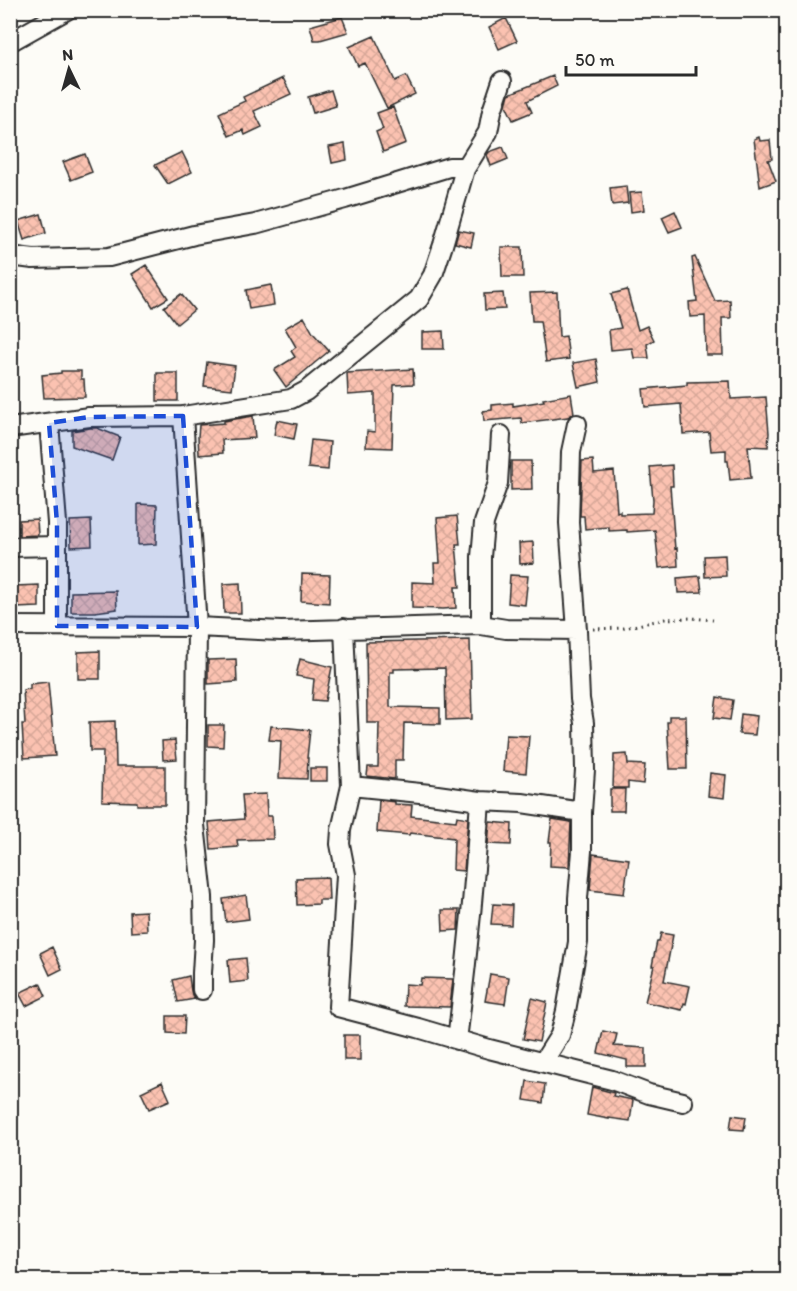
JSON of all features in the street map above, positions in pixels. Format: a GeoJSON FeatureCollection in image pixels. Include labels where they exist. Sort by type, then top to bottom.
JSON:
{"type":"FeatureCollection","features":[{"type":"Feature","properties":{"kind":"street"},"geometry":{"type":"LineString","coordinates":[[10,42],[67,10]]}},
{"type":"Feature","properties":{"kind":"street"},"geometry":{"type":"LineString","coordinates":[[10,428],[89,417],[183,416],[291,399],[306,391],[419,299],[433,275],[465,169],[488,132],[502,81]]}},
{"type":"Feature","properties":{"kind":"street"},"geometry":{"type":"LineString","coordinates":[[10,256],[33,259],[109,257],[194,235],[255,224],[345,200],[449,167],[465,169]]}},
{"type":"Feature","properties":{"kind":"street"},"geometry":{"type":"LineString","coordinates":[[183,416],[197,627],[195,825],[203,897],[202,990]]}},
{"type":"Feature","properties":{"kind":"street"},"geometry":{"type":"LineString","coordinates":[[49,423],[57,523],[57,626]]}},
{"type":"Feature","properties":{"kind":"street"},"geometry":{"type":"LineString","coordinates":[[543,1062],[560,1035],[578,942],[585,770],[584,723],[580,699],[569,523],[571,452],[577,423]]}},
{"type":"Feature","properties":{"kind":"street"},"geometry":{"type":"LineString","coordinates":[[481,625],[481,557],[484,523],[498,483],[501,435]]}},
{"type":"Feature","properties":{"kind":"street"},"geometry":{"type":"LineString","coordinates":[[10,547],[57,546]]}},
{"type":"Feature","properties":{"kind":"street"},"geometry":{"type":"LineString","coordinates":[[10,626],[197,627],[281,631],[481,625],[506,629],[577,630]]}},
{"type":"Feature","properties":{"kind":"street"},"geometry":{"type":"LineString","coordinates":[[344,628],[351,786],[340,844],[346,875],[338,1007],[612,1080],[650,1094],[683,1102]]}},
{"type":"Feature","properties":{"kind":"street"},"geometry":{"type":"LineString","coordinates":[[351,786],[480,801],[522,803],[582,812]]}},
{"type":"Feature","properties":{"kind":"street"},"geometry":{"type":"LineString","coordinates":[[457,1040],[470,934],[480,801]]}},
{"type":"Feature","properties":{"kind":"path"},"geometry":{"type":"LineString","coordinates":[[577,630],[624,628],[665,620],[692,618],[713,620]]}},
{"type":"Feature","properties":{"kind":"highlighted area"},"geometry":{"type":"Polygon","coordinates":[[[183,416],[197,627],[57,626],[57,523],[49,423],[89,417],[183,416]]]}},
{"type":"Feature","properties":{"kind":"building"},"geometry":{"type":"Polygon","coordinates":[[[342,17],[348,32],[314,40],[310,26],[342,17]]]}},
{"type":"Feature","properties":{"kind":"building"},"geometry":{"type":"Polygon","coordinates":[[[506,18],[517,41],[499,49],[489,27],[506,18]]]}},
{"type":"Feature","properties":{"kind":"building"},"geometry":{"type":"Polygon","coordinates":[[[374,36],[395,81],[406,76],[415,94],[387,108],[365,63],[358,66],[349,47],[374,36]]]}},
{"type":"Feature","properties":{"kind":"building"},"geometry":{"type":"Polygon","coordinates":[[[553,76],[557,86],[527,101],[532,112],[513,120],[506,105],[509,94],[553,76]]]}},
{"type":"Feature","properties":{"kind":"building"},"geometry":{"type":"Polygon","coordinates":[[[283,78],[291,94],[254,111],[262,127],[245,135],[243,130],[229,136],[219,113],[245,101],[243,97],[283,78]]]}},
{"type":"Feature","properties":{"kind":"building"},"geometry":{"type":"Polygon","coordinates":[[[331,90],[336,106],[313,113],[308,97],[331,90]]]}},
{"type":"Feature","properties":{"kind":"building"},"geometry":{"type":"Polygon","coordinates":[[[393,107],[406,143],[383,152],[376,132],[383,129],[377,113],[393,107]]]}},
{"type":"Feature","properties":{"kind":"building"},"geometry":{"type":"Polygon","coordinates":[[[759,137],[760,141],[770,140],[772,159],[768,160],[776,181],[760,187],[754,139],[759,137]]]}},
{"type":"Feature","properties":{"kind":"building"},"geometry":{"type":"Polygon","coordinates":[[[345,144],[347,160],[332,163],[329,147],[345,144]]]}},
{"type":"Feature","properties":{"kind":"building"},"geometry":{"type":"Polygon","coordinates":[[[503,147],[508,159],[491,166],[487,155],[503,147]]]}},
{"type":"Feature","properties":{"kind":"building"},"geometry":{"type":"Polygon","coordinates":[[[182,152],[192,172],[168,184],[155,165],[182,152]]]}},
{"type":"Feature","properties":{"kind":"building"},"geometry":{"type":"Polygon","coordinates":[[[85,154],[92,172],[71,180],[63,162],[85,154]]]}},
{"type":"Feature","properties":{"kind":"building"},"geometry":{"type":"Polygon","coordinates":[[[626,186],[628,203],[612,205],[610,188],[626,186]]]}},
{"type":"Feature","properties":{"kind":"building"},"geometry":{"type":"Polygon","coordinates":[[[642,192],[644,210],[631,212],[629,193],[642,192]]]}},
{"type":"Feature","properties":{"kind":"building"},"geometry":{"type":"Polygon","coordinates":[[[675,211],[682,227],[669,232],[662,217],[675,211]]]}},
{"type":"Feature","properties":{"kind":"building"},"geometry":{"type":"Polygon","coordinates":[[[41,214],[46,233],[24,240],[18,221],[41,214]]]}},
{"type":"Feature","properties":{"kind":"building"},"geometry":{"type":"Polygon","coordinates":[[[459,230],[474,233],[471,247],[455,243],[459,230]]]}},
{"type":"Feature","properties":{"kind":"building"},"geometry":{"type":"Polygon","coordinates":[[[501,247],[522,247],[523,277],[502,277],[501,247]]]}},
{"type":"Feature","properties":{"kind":"building"},"geometry":{"type":"Polygon","coordinates":[[[695,257],[715,301],[730,300],[731,318],[722,318],[723,355],[706,355],[705,316],[690,317],[689,302],[697,301],[692,258],[695,257]]]}},
{"type":"Feature","properties":{"kind":"building"},"geometry":{"type":"Polygon","coordinates":[[[146,265],[168,298],[153,307],[132,274],[146,265]]]}},
{"type":"Feature","properties":{"kind":"building"},"geometry":{"type":"Polygon","coordinates":[[[271,285],[274,305],[249,309],[246,290],[271,285]]]}},
{"type":"Feature","properties":{"kind":"building"},"geometry":{"type":"Polygon","coordinates":[[[627,290],[638,330],[647,326],[654,340],[647,344],[649,358],[634,358],[632,348],[611,350],[609,330],[621,328],[611,294],[627,290]]]}},
{"type":"Feature","properties":{"kind":"building"},"geometry":{"type":"Polygon","coordinates":[[[557,292],[559,337],[566,336],[569,359],[546,362],[540,321],[532,321],[530,293],[557,292]]]}},
{"type":"Feature","properties":{"kind":"building"},"geometry":{"type":"Polygon","coordinates":[[[503,293],[505,309],[485,310],[484,294],[503,293]]]}},
{"type":"Feature","properties":{"kind":"building"},"geometry":{"type":"Polygon","coordinates":[[[181,294],[194,310],[177,324],[164,307],[181,294]]]}},
{"type":"Feature","properties":{"kind":"building"},"geometry":{"type":"Polygon","coordinates":[[[304,317],[313,333],[329,351],[286,387],[274,370],[295,357],[291,351],[296,347],[285,328],[304,317]]]}},
{"type":"Feature","properties":{"kind":"building"},"geometry":{"type":"Polygon","coordinates":[[[443,331],[444,349],[422,349],[422,332],[443,331]]]}},
{"type":"Feature","properties":{"kind":"building"},"geometry":{"type":"Polygon","coordinates":[[[596,359],[600,382],[578,387],[573,363],[596,359]]]}},
{"type":"Feature","properties":{"kind":"building"},"geometry":{"type":"Polygon","coordinates":[[[207,362],[235,366],[232,389],[204,386],[207,362]]]}},
{"type":"Feature","properties":{"kind":"building"},"geometry":{"type":"Polygon","coordinates":[[[413,369],[414,384],[394,385],[392,448],[366,447],[367,431],[375,432],[375,393],[348,395],[347,373],[413,369]]]}},
{"type":"Feature","properties":{"kind":"building"},"geometry":{"type":"Polygon","coordinates":[[[61,371],[81,371],[85,397],[44,398],[42,375],[61,373],[61,371]]]}},
{"type":"Feature","properties":{"kind":"building"},"geometry":{"type":"Polygon","coordinates":[[[157,373],[178,373],[178,401],[157,401],[157,373]]]}},
{"type":"Feature","properties":{"kind":"building"},"geometry":{"type":"Polygon","coordinates":[[[730,381],[731,399],[766,397],[768,447],[748,446],[751,478],[730,480],[726,450],[711,451],[709,432],[683,434],[681,404],[645,407],[643,389],[687,385],[687,382],[730,381]]]}},
{"type":"Feature","properties":{"kind":"building"},"geometry":{"type":"Polygon","coordinates":[[[571,394],[574,413],[568,417],[522,423],[521,418],[484,421],[483,411],[492,410],[492,405],[513,403],[513,406],[571,394]]]}},
{"type":"Feature","properties":{"kind":"building"},"geometry":{"type":"Polygon","coordinates":[[[253,416],[255,438],[222,440],[223,453],[199,455],[199,425],[224,423],[224,421],[253,416]]]}},
{"type":"Feature","properties":{"kind":"building"},"geometry":{"type":"Polygon","coordinates":[[[277,420],[297,424],[294,439],[274,435],[277,420]]]}},
{"type":"Feature","properties":{"kind":"building"},"geometry":{"type":"Polygon","coordinates":[[[97,428],[120,437],[112,460],[72,446],[72,431],[97,428]]]}},
{"type":"Feature","properties":{"kind":"building"},"geometry":{"type":"Polygon","coordinates":[[[311,440],[330,442],[328,470],[308,468],[311,440]]]}},
{"type":"Feature","properties":{"kind":"building"},"geometry":{"type":"Polygon","coordinates":[[[593,460],[594,473],[614,471],[617,512],[620,511],[620,514],[652,513],[650,467],[672,465],[673,486],[670,486],[678,566],[659,568],[655,530],[627,532],[627,530],[609,531],[609,527],[585,529],[584,516],[580,516],[582,461],[593,460]]]}},
{"type":"Feature","properties":{"kind":"building"},"geometry":{"type":"Polygon","coordinates":[[[511,461],[531,461],[532,489],[511,490],[511,461]]]}},
{"type":"Feature","properties":{"kind":"building"},"geometry":{"type":"Polygon","coordinates":[[[138,504],[157,505],[156,544],[138,545],[138,504]]]}},
{"type":"Feature","properties":{"kind":"building"},"geometry":{"type":"Polygon","coordinates":[[[457,516],[460,544],[456,544],[460,587],[455,587],[456,608],[412,608],[412,582],[435,583],[434,563],[440,563],[437,518],[457,516]]]}},
{"type":"Feature","properties":{"kind":"building"},"geometry":{"type":"Polygon","coordinates":[[[37,519],[38,535],[19,536],[19,520],[37,519]]]}},
{"type":"Feature","properties":{"kind":"building"},"geometry":{"type":"Polygon","coordinates":[[[91,520],[92,546],[71,547],[70,521],[91,520]]]}},
{"type":"Feature","properties":{"kind":"building"},"geometry":{"type":"Polygon","coordinates":[[[533,542],[534,563],[520,564],[519,543],[533,542]]]}},
{"type":"Feature","properties":{"kind":"building"},"geometry":{"type":"Polygon","coordinates":[[[725,555],[726,576],[705,577],[704,556],[725,555]]]}},
{"type":"Feature","properties":{"kind":"building"},"geometry":{"type":"Polygon","coordinates":[[[302,574],[330,575],[329,603],[301,601],[302,574]]]}},
{"type":"Feature","properties":{"kind":"building"},"geometry":{"type":"Polygon","coordinates":[[[510,575],[528,576],[525,605],[508,603],[510,575]]]}},
{"type":"Feature","properties":{"kind":"building"},"geometry":{"type":"Polygon","coordinates":[[[700,576],[702,592],[678,593],[677,578],[700,576]]]}},
{"type":"Feature","properties":{"kind":"building"},"geometry":{"type":"Polygon","coordinates":[[[240,583],[241,613],[224,613],[223,584],[240,583]]]}},
{"type":"Feature","properties":{"kind":"building"},"geometry":{"type":"Polygon","coordinates":[[[39,585],[39,607],[16,608],[15,586],[39,585]]]}},
{"type":"Feature","properties":{"kind":"building"},"geometry":{"type":"Polygon","coordinates":[[[116,591],[117,609],[71,612],[71,592],[116,591]]]}},
{"type":"Feature","properties":{"kind":"building"},"geometry":{"type":"Polygon","coordinates":[[[470,640],[472,719],[446,720],[445,668],[394,669],[394,672],[390,672],[390,707],[440,708],[440,724],[404,723],[403,760],[395,760],[395,779],[367,776],[368,767],[378,767],[379,723],[367,723],[366,642],[470,640]]]}},
{"type":"Feature","properties":{"kind":"building"},"geometry":{"type":"Polygon","coordinates":[[[100,651],[100,679],[78,679],[78,652],[100,651]]]}},
{"type":"Feature","properties":{"kind":"building"},"geometry":{"type":"Polygon","coordinates":[[[236,659],[237,682],[208,684],[208,660],[236,659]]]}},
{"type":"Feature","properties":{"kind":"building"},"geometry":{"type":"Polygon","coordinates":[[[300,659],[332,667],[325,701],[312,700],[314,679],[296,676],[300,659]]]}},
{"type":"Feature","properties":{"kind":"building"},"geometry":{"type":"Polygon","coordinates":[[[48,682],[55,756],[24,758],[23,690],[30,689],[30,684],[48,682]]]}},
{"type":"Feature","properties":{"kind":"building"},"geometry":{"type":"Polygon","coordinates":[[[717,697],[733,700],[730,720],[714,718],[717,697]]]}},
{"type":"Feature","properties":{"kind":"building"},"geometry":{"type":"Polygon","coordinates":[[[741,714],[757,716],[755,735],[739,734],[741,714]]]}},
{"type":"Feature","properties":{"kind":"building"},"geometry":{"type":"Polygon","coordinates":[[[669,716],[686,716],[687,769],[670,769],[667,722],[669,722],[669,716]]]}},
{"type":"Feature","properties":{"kind":"building"},"geometry":{"type":"Polygon","coordinates":[[[115,721],[116,766],[165,766],[165,805],[102,801],[103,751],[90,751],[89,722],[115,721]]]}},
{"type":"Feature","properties":{"kind":"building"},"geometry":{"type":"Polygon","coordinates":[[[208,725],[224,725],[223,747],[208,746],[208,725]]]}},
{"type":"Feature","properties":{"kind":"building"},"geometry":{"type":"Polygon","coordinates":[[[271,726],[310,730],[307,779],[279,778],[281,741],[269,740],[271,726]]]}},
{"type":"Feature","properties":{"kind":"building"},"geometry":{"type":"Polygon","coordinates":[[[506,735],[529,736],[526,773],[503,771],[506,735]]]}},
{"type":"Feature","properties":{"kind":"building"},"geometry":{"type":"Polygon","coordinates":[[[175,740],[177,759],[163,760],[162,741],[175,740]]]}},
{"type":"Feature","properties":{"kind":"building"},"geometry":{"type":"Polygon","coordinates":[[[627,754],[628,764],[645,765],[643,784],[628,782],[628,788],[613,788],[614,755],[627,754]]]}},
{"type":"Feature","properties":{"kind":"building"},"geometry":{"type":"Polygon","coordinates":[[[310,768],[327,768],[327,781],[310,781],[310,768]]]}},
{"type":"Feature","properties":{"kind":"building"},"geometry":{"type":"Polygon","coordinates":[[[710,773],[726,775],[724,798],[708,796],[710,773]]]}},
{"type":"Feature","properties":{"kind":"building"},"geometry":{"type":"Polygon","coordinates":[[[610,789],[625,789],[624,811],[610,811],[610,789]]]}},
{"type":"Feature","properties":{"kind":"building"},"geometry":{"type":"Polygon","coordinates":[[[266,794],[267,816],[272,816],[273,839],[237,840],[238,847],[211,849],[209,822],[244,819],[242,795],[266,794]]]}},
{"type":"Feature","properties":{"kind":"building"},"geometry":{"type":"Polygon","coordinates":[[[379,800],[412,805],[411,816],[456,821],[457,816],[468,818],[464,871],[453,870],[454,838],[377,832],[379,800]]]}},
{"type":"Feature","properties":{"kind":"building"},"geometry":{"type":"Polygon","coordinates":[[[552,819],[571,822],[569,867],[550,866],[551,842],[549,842],[552,819]]]}},
{"type":"Feature","properties":{"kind":"building"},"geometry":{"type":"Polygon","coordinates":[[[490,822],[512,824],[511,845],[488,844],[490,822]]]}},
{"type":"Feature","properties":{"kind":"building"},"geometry":{"type":"Polygon","coordinates":[[[593,854],[629,859],[624,894],[590,890],[593,854]]]}},
{"type":"Feature","properties":{"kind":"building"},"geometry":{"type":"Polygon","coordinates":[[[328,877],[329,900],[319,900],[319,904],[297,905],[296,878],[328,877]]]}},
{"type":"Feature","properties":{"kind":"building"},"geometry":{"type":"Polygon","coordinates":[[[246,895],[249,919],[226,922],[223,899],[246,895]]]}},
{"type":"Feature","properties":{"kind":"building"},"geometry":{"type":"Polygon","coordinates":[[[493,904],[512,905],[511,925],[491,924],[493,904]]]}},
{"type":"Feature","properties":{"kind":"building"},"geometry":{"type":"Polygon","coordinates":[[[442,910],[459,910],[458,930],[443,931],[442,910]]]}},
{"type":"Feature","properties":{"kind":"building"},"geometry":{"type":"Polygon","coordinates":[[[146,911],[147,931],[131,932],[130,912],[146,911]]]}},
{"type":"Feature","properties":{"kind":"building"},"geometry":{"type":"Polygon","coordinates":[[[661,933],[673,935],[664,981],[690,986],[686,1004],[684,1003],[682,1010],[645,1002],[654,966],[652,966],[657,941],[661,933]]]}},
{"type":"Feature","properties":{"kind":"building"},"geometry":{"type":"Polygon","coordinates":[[[52,947],[62,969],[50,975],[40,953],[52,947]]]}},
{"type":"Feature","properties":{"kind":"building"},"geometry":{"type":"Polygon","coordinates":[[[246,958],[248,981],[230,983],[228,960],[246,958]]]}},
{"type":"Feature","properties":{"kind":"building"},"geometry":{"type":"Polygon","coordinates":[[[490,974],[509,977],[505,1004],[485,1001],[490,974]]]}},
{"type":"Feature","properties":{"kind":"building"},"geometry":{"type":"Polygon","coordinates":[[[189,976],[192,995],[195,999],[178,1002],[173,980],[189,976]]]}},
{"type":"Feature","properties":{"kind":"building"},"geometry":{"type":"Polygon","coordinates":[[[421,978],[453,979],[450,1007],[404,1006],[405,984],[420,985],[421,978]]]}},
{"type":"Feature","properties":{"kind":"building"},"geometry":{"type":"Polygon","coordinates":[[[40,983],[46,996],[26,1006],[19,993],[40,983]]]}},
{"type":"Feature","properties":{"kind":"building"},"geometry":{"type":"Polygon","coordinates":[[[532,998],[547,1002],[539,1042],[523,1039],[532,998]]]}},
{"type":"Feature","properties":{"kind":"building"},"geometry":{"type":"Polygon","coordinates":[[[167,1016],[185,1016],[184,1034],[167,1033],[167,1016]]]}},
{"type":"Feature","properties":{"kind":"building"},"geometry":{"type":"Polygon","coordinates":[[[603,1031],[617,1034],[614,1046],[646,1048],[646,1067],[627,1067],[627,1060],[598,1053],[603,1031]]]}},
{"type":"Feature","properties":{"kind":"building"},"geometry":{"type":"Polygon","coordinates":[[[344,1035],[360,1035],[360,1060],[344,1060],[344,1035]]]}},
{"type":"Feature","properties":{"kind":"building"},"geometry":{"type":"Polygon","coordinates":[[[527,1081],[545,1084],[543,1103],[524,1100],[527,1081]]]}},
{"type":"Feature","properties":{"kind":"building"},"geometry":{"type":"Polygon","coordinates":[[[162,1082],[170,1100],[149,1109],[141,1092],[162,1082]]]}},
{"type":"Feature","properties":{"kind":"building"},"geometry":{"type":"Polygon","coordinates":[[[592,1087],[614,1093],[613,1096],[633,1100],[630,1121],[587,1115],[592,1087]]]}},
{"type":"Feature","properties":{"kind":"building"},"geometry":{"type":"Polygon","coordinates":[[[732,1115],[746,1117],[744,1130],[730,1129],[732,1115]]]}}]}
